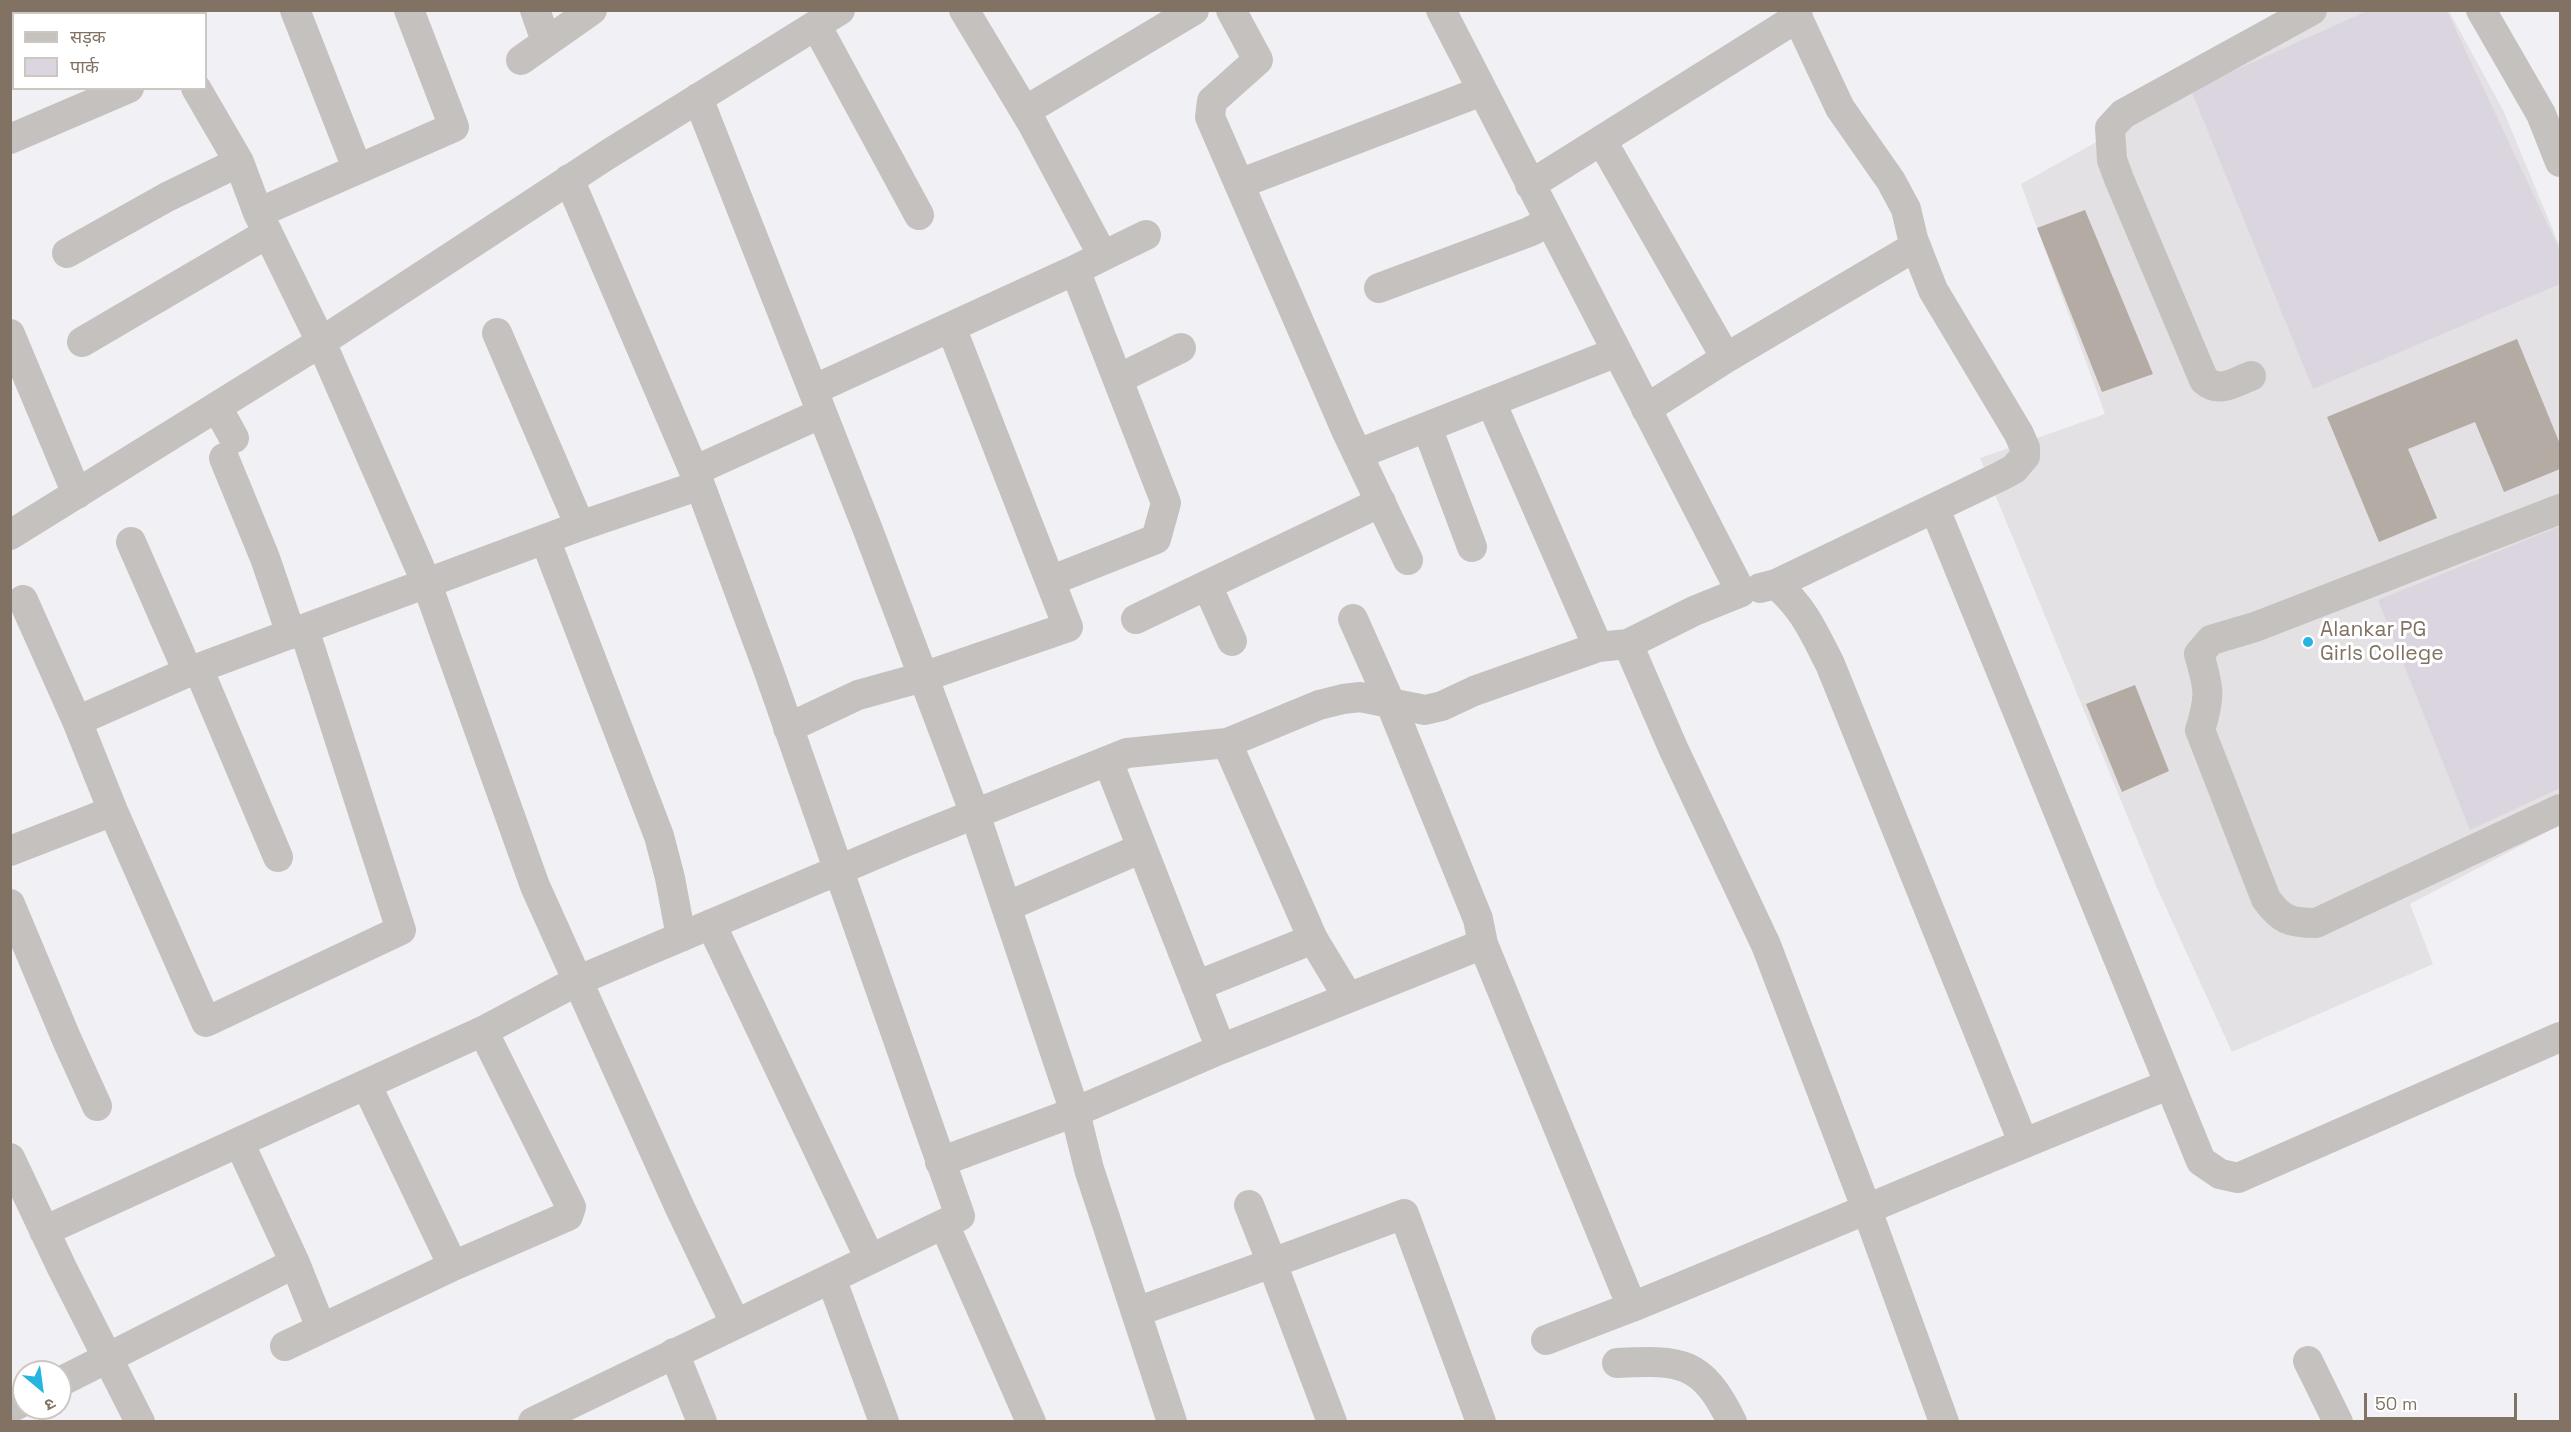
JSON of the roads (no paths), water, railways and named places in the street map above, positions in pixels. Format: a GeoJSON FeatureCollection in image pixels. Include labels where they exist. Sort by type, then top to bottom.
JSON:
{"type":"FeatureCollection","features":[{"type":"Feature","properties":{"kind":"street"},"geometry":{"type":"LineString","coordinates":[[295,10],[357,168]]}},
{"type":"Feature","properties":{"kind":"street"},"geometry":{"type":"LineString","coordinates":[[82,342],[263,223],[357,168],[454,127],[409,10]]}},
{"type":"Feature","properties":{"kind":"street"},"geometry":{"type":"LineString","coordinates":[[535,10],[546,41]]}},
{"type":"Feature","properties":{"kind":"street"},"geometry":{"type":"LineString","coordinates":[[521,60],[592,10]]}},
{"type":"Feature","properties":{"kind":"street"},"geometry":{"type":"LineString","coordinates":[[964,10],[1025,111],[1103,256]]}},
{"type":"Feature","properties":{"kind":"street"},"geometry":{"type":"LineString","coordinates":[[1025,111],[1194,10]]}},
{"type":"Feature","properties":{"kind":"street"},"geometry":{"type":"LineString","coordinates":[[1231,10],[1258,60],[1212,101],[1210,117],[1358,454],[1408,560]]}},
{"type":"Feature","properties":{"kind":"street"},"geometry":{"type":"LineString","coordinates":[[1441,10],[1741,592]]}},
{"type":"Feature","properties":{"kind":"street"},"geometry":{"type":"LineString","coordinates":[[2251,376],[2223,387],[2210,386],[2204,380],[2119,179],[2112,160],[2110,128],[2123,114],[2312,10]]}},
{"type":"Feature","properties":{"kind":"street"},"geometry":{"type":"LineString","coordinates":[[2481,10],[2551,111],[2560,162]]}},
{"type":"Feature","properties":{"kind":"street"},"geometry":{"type":"LineString","coordinates":[[44,1231],[483,1031],[579,980],[837,871],[1127,753],[1227,743],[1319,705],[1360,697],[1425,710],[1442,706],[1474,691],[1598,646],[1628,644],[1694,611],[1741,592],[1776,584],[2014,469],[2025,456],[2025,448],[2019,434],[1933,290],[1916,246],[1906,209],[1891,181],[1840,108],[1796,14],[1602,141],[1530,185]]}},
{"type":"Feature","properties":{"kind":"street"},"geometry":{"type":"LineString","coordinates":[[10,535],[321,342],[569,180],[828,18],[919,215]]}},
{"type":"Feature","properties":{"kind":"street"},"geometry":{"type":"LineString","coordinates":[[10,139],[124,90]]}},
{"type":"Feature","properties":{"kind":"street"},"geometry":{"type":"LineString","coordinates":[[197,90],[239,162],[263,223],[321,342],[427,584],[535,886],[680,1208],[735,1323]]}},
{"type":"Feature","properties":{"kind":"street"},"geometry":{"type":"LineString","coordinates":[[1239,183],[1482,91]]}},
{"type":"Feature","properties":{"kind":"street"},"geometry":{"type":"LineString","coordinates":[[698,98],[818,402],[975,814],[1075,1112],[1089,1169],[1172,1422]]}},
{"type":"Feature","properties":{"kind":"street"},"geometry":{"type":"LineString","coordinates":[[1602,141],[1726,358]]}},
{"type":"Feature","properties":{"kind":"street"},"geometry":{"type":"LineString","coordinates":[[67,253],[167,197],[239,162]]}},
{"type":"Feature","properties":{"kind":"street"},"geometry":{"type":"LineString","coordinates":[[533,1422],[960,1216],[697,478],[569,180]]}},
{"type":"Feature","properties":{"kind":"street"},"geometry":{"type":"LineString","coordinates":[[1379,288],[1529,232],[1549,222]]}},
{"type":"Feature","properties":{"kind":"street"},"geometry":{"type":"LineString","coordinates":[[77,721],[193,670],[580,526],[697,478],[818,402],[951,327],[1146,235]]}},
{"type":"Feature","properties":{"kind":"street"},"geometry":{"type":"LineString","coordinates":[[1646,409],[1726,358],[1916,246]]}},
{"type":"Feature","properties":{"kind":"street"},"geometry":{"type":"LineString","coordinates":[[1050,581],[1156,539],[1166,503],[1075,270]]}},
{"type":"Feature","properties":{"kind":"street"},"geometry":{"type":"LineString","coordinates":[[788,728],[858,694],[923,677],[1068,627],[951,327]]}},
{"type":"Feature","properties":{"kind":"street"},"geometry":{"type":"LineString","coordinates":[[497,333],[580,526]]}},
{"type":"Feature","properties":{"kind":"street"},"geometry":{"type":"LineString","coordinates":[[10,334],[77,494]]}},
{"type":"Feature","properties":{"kind":"street"},"geometry":{"type":"LineString","coordinates":[[1118,379],[1181,348]]}},
{"type":"Feature","properties":{"kind":"street"},"geometry":{"type":"LineString","coordinates":[[1358,454],[1617,352]]}},
{"type":"Feature","properties":{"kind":"street"},"geometry":{"type":"LineString","coordinates":[[1491,402],[1598,646]]}},
{"type":"Feature","properties":{"kind":"street"},"geometry":{"type":"LineString","coordinates":[[23,600],[206,1022],[401,930],[297,631],[265,558],[217,407]]}},
{"type":"Feature","properties":{"kind":"street"},"geometry":{"type":"LineString","coordinates":[[1427,427],[1472,547]]}},
{"type":"Feature","properties":{"kind":"street"},"geometry":{"type":"LineString","coordinates":[[1136,619],[1381,502]]}},
{"type":"Feature","properties":{"kind":"street"},"geometry":{"type":"LineString","coordinates":[[1935,509],[2168,1085],[2201,1161],[2220,1174],[2238,1178],[2560,1037]]}},
{"type":"Feature","properties":{"kind":"street"},"geometry":{"type":"LineString","coordinates":[[2560,509],[2255,627],[2211,640],[2199,654],[2209,687],[2208,706],[2200,730],[2266,899],[2277,914],[2295,923],[2316,923],[2560,809]]}},
{"type":"Feature","properties":{"kind":"street"},"geometry":{"type":"LineString","coordinates":[[545,539],[659,836],[670,878],[681,937]]}},
{"type":"Feature","properties":{"kind":"street"},"geometry":{"type":"LineString","coordinates":[[131,542],[193,670],[278,857]]}},
{"type":"Feature","properties":{"kind":"street"},"geometry":{"type":"LineString","coordinates":[[1776,584],[1805,614],[1830,664],[2023,1142]]}},
{"type":"Feature","properties":{"kind":"street"},"geometry":{"type":"LineString","coordinates":[[1207,585],[1232,641]]}},
{"type":"Feature","properties":{"kind":"street"},"geometry":{"type":"LineString","coordinates":[[1353,619],[1390,702],[1478,919],[1483,944],[1632,1307]]}},
{"type":"Feature","properties":{"kind":"street"},"geometry":{"type":"LineString","coordinates":[[1628,644],[1672,748],[1766,945],[1867,1210],[1944,1422]]}},
{"type":"Feature","properties":{"kind":"street"},"geometry":{"type":"LineString","coordinates":[[1227,743],[1313,939],[1348,997]]}},
{"type":"Feature","properties":{"kind":"street"},"geometry":{"type":"LineString","coordinates":[[1108,761],[1221,1049]]}},
{"type":"Feature","properties":{"kind":"street"},"geometry":{"type":"LineString","coordinates":[[10,851],[113,811]]}},
{"type":"Feature","properties":{"kind":"street"},"geometry":{"type":"LineString","coordinates":[[1006,907],[1142,848]]}},
{"type":"Feature","properties":{"kind":"street"},"geometry":{"type":"LineString","coordinates":[[10,904],[98,1107]]}},
{"type":"Feature","properties":{"kind":"street"},"geometry":{"type":"LineString","coordinates":[[711,924],[870,1259]]}},
{"type":"Feature","properties":{"kind":"street"},"geometry":{"type":"LineString","coordinates":[[1196,986],[1313,939]]}},
{"type":"Feature","properties":{"kind":"street"},"geometry":{"type":"LineString","coordinates":[[940,1162],[1075,1112],[1221,1049],[1483,944]]}},
{"type":"Feature","properties":{"kind":"street"},"geometry":{"type":"LineString","coordinates":[[285,1346],[453,1266],[568,1216],[571,1207],[483,1031]]}},
{"type":"Feature","properties":{"kind":"street"},"geometry":{"type":"LineString","coordinates":[[366,1084],[453,1266]]}},
{"type":"Feature","properties":{"kind":"street"},"geometry":{"type":"LineString","coordinates":[[1546,1340],[1867,1210],[2023,1142],[2168,1085]]}},
{"type":"Feature","properties":{"kind":"street"},"geometry":{"type":"LineString","coordinates":[[239,1142],[295,1263],[317,1318],[327,1326]]}},
{"type":"Feature","properties":{"kind":"street"},"geometry":{"type":"LineString","coordinates":[[10,1158],[140,1422]]}},
{"type":"Feature","properties":{"kind":"street"},"geometry":{"type":"LineString","coordinates":[[1249,1205],[1332,1422]]}},
{"type":"Feature","properties":{"kind":"street"},"geometry":{"type":"LineString","coordinates":[[1136,1312],[1404,1214],[1481,1422]]}},
{"type":"Feature","properties":{"kind":"street"},"geometry":{"type":"LineString","coordinates":[[944,1224],[1031,1422]]}},
{"type":"Feature","properties":{"kind":"street"},"geometry":{"type":"LineString","coordinates":[[72,1376],[295,1263]]}},
{"type":"Feature","properties":{"kind":"street"},"geometry":{"type":"LineString","coordinates":[[831,1278],[884,1422]]}},
{"type":"Feature","properties":{"kind":"street"},"geometry":{"type":"LineString","coordinates":[[674,1353],[702,1422]]}},
{"type":"Feature","properties":{"kind":"street"},"geometry":{"type":"LineString","coordinates":[[1617,1363],[1662,1361],[1687,1367],[1704,1378],[1722,1401],[1732,1422]]}},
{"type":"Feature","properties":{"kind":"street"},"geometry":{"type":"LineString","coordinates":[[2308,1361],[2338,1422]]}},
{"type":"Feature","properties":{"kind":"place","name":"Alankar PG Girls College"},"geometry":{"type":"Point","coordinates":[2308,642]}}]}
